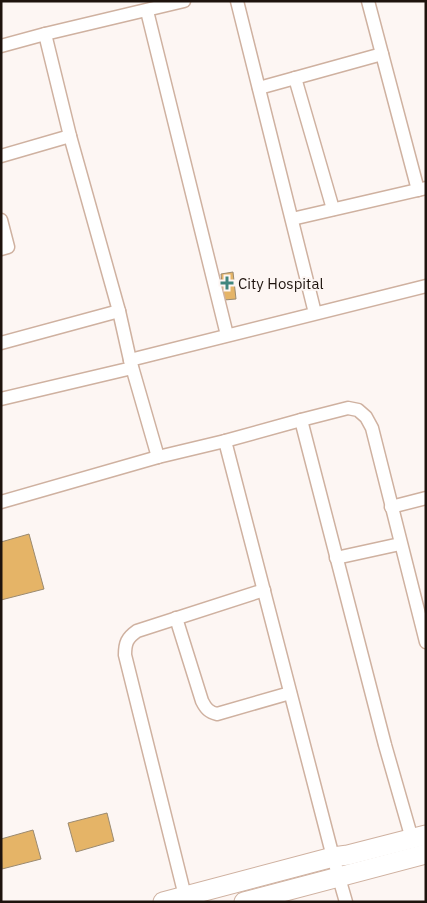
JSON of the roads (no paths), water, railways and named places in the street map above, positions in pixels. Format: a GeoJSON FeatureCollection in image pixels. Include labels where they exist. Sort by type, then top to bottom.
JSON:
{"type":"FeatureCollection","features":[{"type":"Feature","properties":{"kind":"street"},"geometry":{"type":"LineString","coordinates":[[1,46],[184,1]]}},
{"type":"Feature","properties":{"kind":"street"},"geometry":{"type":"LineString","coordinates":[[237,1],[315,313]]}},
{"type":"Feature","properties":{"kind":"street"},"geometry":{"type":"LineString","coordinates":[[292,219],[422,189],[368,1]]}},
{"type":"Feature","properties":{"kind":"street"},"geometry":{"type":"LineString","coordinates":[[147,11],[227,336]]}},
{"type":"Feature","properties":{"kind":"street"},"geometry":{"type":"LineString","coordinates":[[45,34],[70,136],[158,457]]}},
{"type":"Feature","properties":{"kind":"street"},"geometry":{"type":"LineString","coordinates":[[259,88],[382,54]]}},
{"type":"Feature","properties":{"kind":"street"},"geometry":{"type":"LineString","coordinates":[[295,78],[334,210]]}},
{"type":"Feature","properties":{"kind":"street"},"geometry":{"type":"LineString","coordinates":[[1,156],[70,136]]}},
{"type":"Feature","properties":{"kind":"street"},"geometry":{"type":"LineString","coordinates":[[1,220],[8,247],[1,249]]}},
{"type":"Feature","properties":{"kind":"street"},"geometry":{"type":"LineString","coordinates":[[1,399],[227,336],[426,286]]}},
{"type":"Feature","properties":{"kind":"street"},"geometry":{"type":"LineString","coordinates":[[1,343],[119,311]]}},
{"type":"Feature","properties":{"kind":"street"},"geometry":{"type":"LineString","coordinates":[[1,502],[158,457],[225,442],[301,420],[348,408],[358,410],[372,428],[426,642]]}},
{"type":"Feature","properties":{"kind":"street"},"geometry":{"type":"LineString","coordinates":[[163,902],[333,857],[419,837],[385,745],[301,420]]}},
{"type":"Feature","properties":{"kind":"street"},"geometry":{"type":"LineString","coordinates":[[225,442],[346,902]]}},
{"type":"Feature","properties":{"kind":"street"},"geometry":{"type":"LineString","coordinates":[[391,507],[426,498]]}},
{"type":"Feature","properties":{"kind":"street"},"geometry":{"type":"LineString","coordinates":[[336,558],[400,544]]}},
{"type":"Feature","properties":{"kind":"street"},"geometry":{"type":"LineString","coordinates":[[185,896],[125,655],[125,645],[128,637],[137,631],[264,590]]}},
{"type":"Feature","properties":{"kind":"street"},"geometry":{"type":"LineString","coordinates":[[176,618],[202,701],[210,713],[217,714],[290,693]]}},
{"type":"Feature","properties":{"kind":"street"},"geometry":{"type":"LineString","coordinates":[[244,902],[426,854]]}},
{"type":"Feature","properties":{"kind":"place","name":"City Hospital"},"geometry":{"type":"Point","coordinates":[227,283]}}]}
